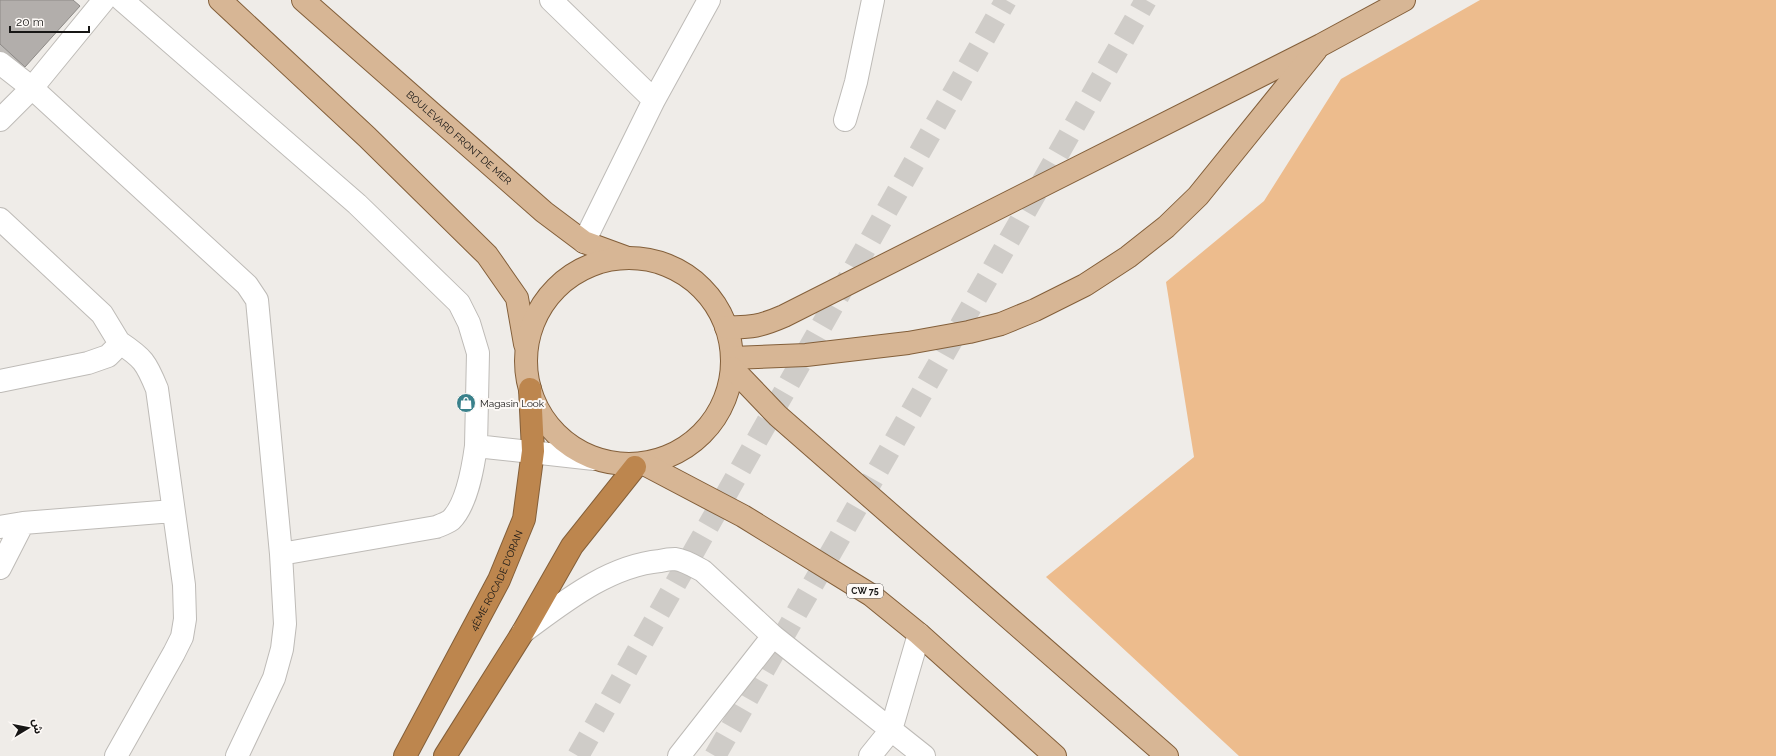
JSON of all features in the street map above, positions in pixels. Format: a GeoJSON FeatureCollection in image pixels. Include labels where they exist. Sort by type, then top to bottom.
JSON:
{"type":"FeatureCollection","features":[{"type":"Feature","properties":{"kind":"highway","name":"4ÈME ROCADE D'ORAN"},"geometry":{"type":"LineString","coordinates":[[405,756],[499,580],[524,519],[533,451],[530,389]]}},
{"type":"Feature","properties":{"kind":"highway"},"geometry":{"type":"LineString","coordinates":[[449,754],[523,632],[572,546],[641,466]]}},
{"type":"Feature","properties":{"kind":"main road"},"geometry":{"type":"LineString","coordinates":[[220,0],[367,138],[487,254],[517,298],[526,351],[526,370],[530,389],[539,412],[554,431],[572,447],[594,458],[641,466],[682,450],[708,429],[725,400],[732,363],[726,327],[715,304],[698,284],[676,270],[652,260],[626,258],[597,263],[570,276],[549,296],[534,322],[526,351]]}},
{"type":"Feature","properties":{"kind":"main road","name":"BOULEVARD FRONT DE MER"},"geometry":{"type":"LineString","coordinates":[[303,0],[544,212],[584,242],[626,258]]}},
{"type":"Feature","properties":{"kind":"main road"},"geometry":{"type":"LineString","coordinates":[[726,327],[746,328],[761,326],[784,316],[1321,44],[1404,0]]}},
{"type":"Feature","properties":{"kind":"main road"},"geometry":{"type":"LineString","coordinates":[[732,363],[908,343],[969,332],[1001,324],[1035,310],[1085,285],[1128,257],[1166,228],[1198,196],[1321,44]]}},
{"type":"Feature","properties":{"kind":"main road"},"geometry":{"type":"LineString","coordinates":[[732,363],[778,416],[843,471],[1167,756]]}},
{"type":"Feature","properties":{"kind":"main road","name":"CW 75"},"geometry":{"type":"LineString","coordinates":[[641,466],[743,516],[871,595],[919,634],[1055,756]]}},
{"type":"Feature","properties":{"kind":"street"},"geometry":{"type":"LineString","coordinates":[[0,120],[32,88],[104,0]]}},
{"type":"Feature","properties":{"kind":"street"},"geometry":{"type":"LineString","coordinates":[[122,0],[357,204],[459,303],[469,323],[478,353],[476,446],[472,472],[459,510],[450,521],[436,527],[281,554]]}},
{"type":"Feature","properties":{"kind":"street"},"geometry":{"type":"LineString","coordinates":[[551,0],[654,100]]}},
{"type":"Feature","properties":{"kind":"street"},"geometry":{"type":"LineString","coordinates":[[584,242],[654,100],[710,0]]}},
{"type":"Feature","properties":{"kind":"street"},"geometry":{"type":"LineString","coordinates":[[845,120],[856,82],[873,0]]}},
{"type":"Feature","properties":{"kind":"street"},"geometry":{"type":"LineString","coordinates":[[0,63],[32,88],[247,285],[257,300],[281,554],[285,624],[282,649],[274,678],[237,756]]}},
{"type":"Feature","properties":{"kind":"street"},"geometry":{"type":"LineString","coordinates":[[0,219],[102,314],[119,342],[134,352],[146,364],[157,389],[184,585],[184,619],[182,637],[164,673],[116,756]]}},
{"type":"Feature","properties":{"kind":"street"},"geometry":{"type":"LineString","coordinates":[[0,381],[88,363],[108,356],[119,342]]}},
{"type":"Feature","properties":{"kind":"street"},"geometry":{"type":"LineString","coordinates":[[476,446],[594,458]]}},
{"type":"Feature","properties":{"kind":"street"},"geometry":{"type":"LineString","coordinates":[[0,527],[23,523],[173,511]]}},
{"type":"Feature","properties":{"kind":"street"},"geometry":{"type":"LineString","coordinates":[[0,568],[23,523]]}},
{"type":"Feature","properties":{"kind":"street"},"geometry":{"type":"LineString","coordinates":[[523,632],[576,593],[621,570],[646,562],[675,559],[691,564],[703,571],[773,636],[924,756]]}},
{"type":"Feature","properties":{"kind":"street"},"geometry":{"type":"LineString","coordinates":[[870,756],[892,730],[919,634]]}},
{"type":"Feature","properties":{"kind":"street"},"geometry":{"type":"LineString","coordinates":[[679,756],[773,636]]}},
{"type":"Feature","properties":{"kind":"shaded area"},"geometry":{"type":"Polygon","coordinates":[[[1480,0],[1776,0],[1776,756],[1239,756],[1046,577],[1194,457],[1166,282],[1264,201],[1341,79],[1480,0]]]}},
{"type":"Feature","properties":{"kind":"building"},"geometry":{"type":"Polygon","coordinates":[[[0,0],[73,0],[80,6],[25,67],[0,44],[0,0]]]}},
{"type":"Feature","properties":{"kind":"tunnel"},"geometry":{"type":"LineString","coordinates":[[578,756],[1006,0]]}},
{"type":"Feature","properties":{"kind":"tunnel"},"geometry":{"type":"LineString","coordinates":[[715,756],[1146,0]]}},
{"type":"Feature","properties":{"kind":"place","name":"Magasin Look"},"geometry":{"type":"Point","coordinates":[466,403]}}]}
